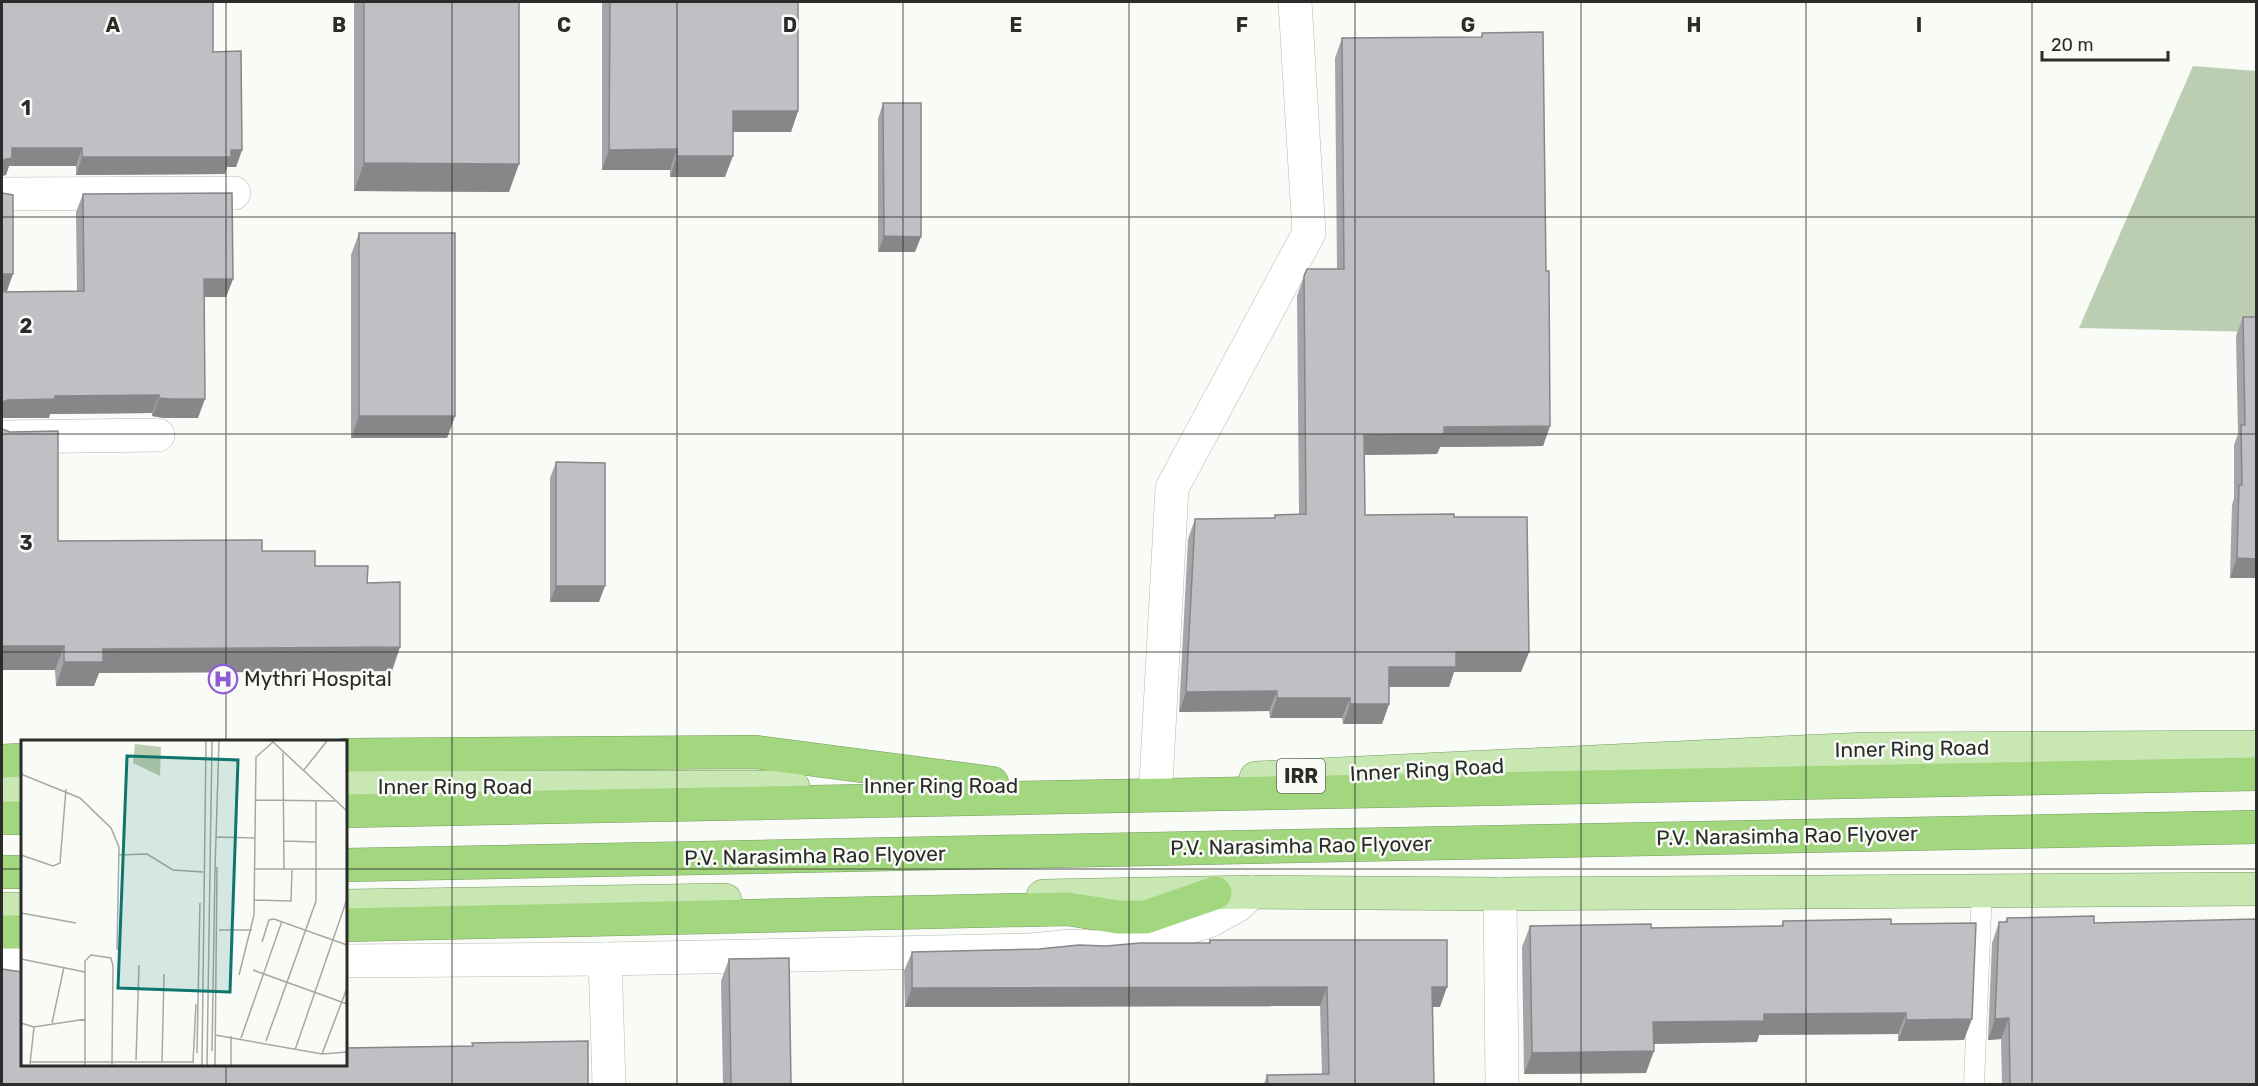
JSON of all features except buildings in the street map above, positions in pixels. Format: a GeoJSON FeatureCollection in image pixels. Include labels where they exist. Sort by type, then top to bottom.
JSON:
{"type":"FeatureCollection","features":[{"type":"Feature","properties":{"kind":"highway"},"geometry":{"type":"LineString","coordinates":[[346,755],[756,752],[1017,786]]}},
{"type":"Feature","properties":{"kind":"highway"},"geometry":{"type":"LineString","coordinates":[[2,761],[21,760]]}},
{"type":"Feature","properties":{"kind":"highway"},"geometry":{"type":"LineString","coordinates":[[346,812],[2256,774]]}},
{"type":"Feature","properties":{"kind":"highway"},"geometry":{"type":"LineString","coordinates":[[2,818],[21,818]]}},
{"type":"Feature","properties":{"kind":"highway","name":"P.V. Narasimha Rao Flyover"},"geometry":{"type":"LineString","coordinates":[[346,865],[2256,827]]}},
{"type":"Feature","properties":{"kind":"highway"},"geometry":{"type":"LineString","coordinates":[[2,872],[21,872]]}},
{"type":"Feature","properties":{"kind":"highway"},"geometry":{"type":"LineString","coordinates":[[346,925],[1068,909],[1118,917],[1146,917],[1215,894]]}},
{"type":"Feature","properties":{"kind":"highway"},"geometry":{"type":"LineString","coordinates":[[2,932],[21,932]]}},
{"type":"Feature","properties":{"kind":"main road","name":"Inner Ring Road"},"geometry":{"type":"LineString","coordinates":[[346,788],[1017,786],[1156,783],[1865,748],[2256,747]]}},
{"type":"Feature","properties":{"kind":"main road"},"geometry":{"type":"LineString","coordinates":[[2,791],[21,790]]}},
{"type":"Feature","properties":{"kind":"main road"},"geometry":{"type":"LineString","coordinates":[[346,906],[1252,892],[1500,894],[2256,889]]}},
{"type":"Feature","properties":{"kind":"main road"},"geometry":{"type":"LineString","coordinates":[[2,909],[21,909]]}},
{"type":"Feature","properties":{"kind":"street"},"geometry":{"type":"LineString","coordinates":[[1156,783],[1172,488],[1309,233],[1295,2]]}},
{"type":"Feature","properties":{"kind":"street"},"geometry":{"type":"LineString","coordinates":[[2,194],[234,193]]}},
{"type":"Feature","properties":{"kind":"street"},"geometry":{"type":"LineString","coordinates":[[2,437],[158,435]]}},
{"type":"Feature","properties":{"kind":"street"},"geometry":{"type":"LineString","coordinates":[[346,961],[605,959],[1097,947],[1133,944],[1209,921],[1238,905],[1252,892]]}},
{"type":"Feature","properties":{"kind":"street"},"geometry":{"type":"LineString","coordinates":[[1500,894],[1502,1084]]}},
{"type":"Feature","properties":{"kind":"street"},"geometry":{"type":"LineString","coordinates":[[605,959],[609,1084]]}},
{"type":"Feature","properties":{"kind":"street"},"geometry":{"type":"LineString","coordinates":[[2,964],[21,964]]}},
{"type":"Feature","properties":{"kind":"lane"},"geometry":{"type":"LineString","coordinates":[[1974,1084],[1982,890]]}},
{"type":"Feature","properties":{"kind":"green space"},"geometry":{"type":"Polygon","coordinates":[[[2193,66],[2256,71],[2256,332],[2079,328],[2193,66]]]}},
{"type":"Feature","properties":{"kind":"place","name":"Mythri Hospital"},"geometry":{"type":"Point","coordinates":[223,679]}}]}
